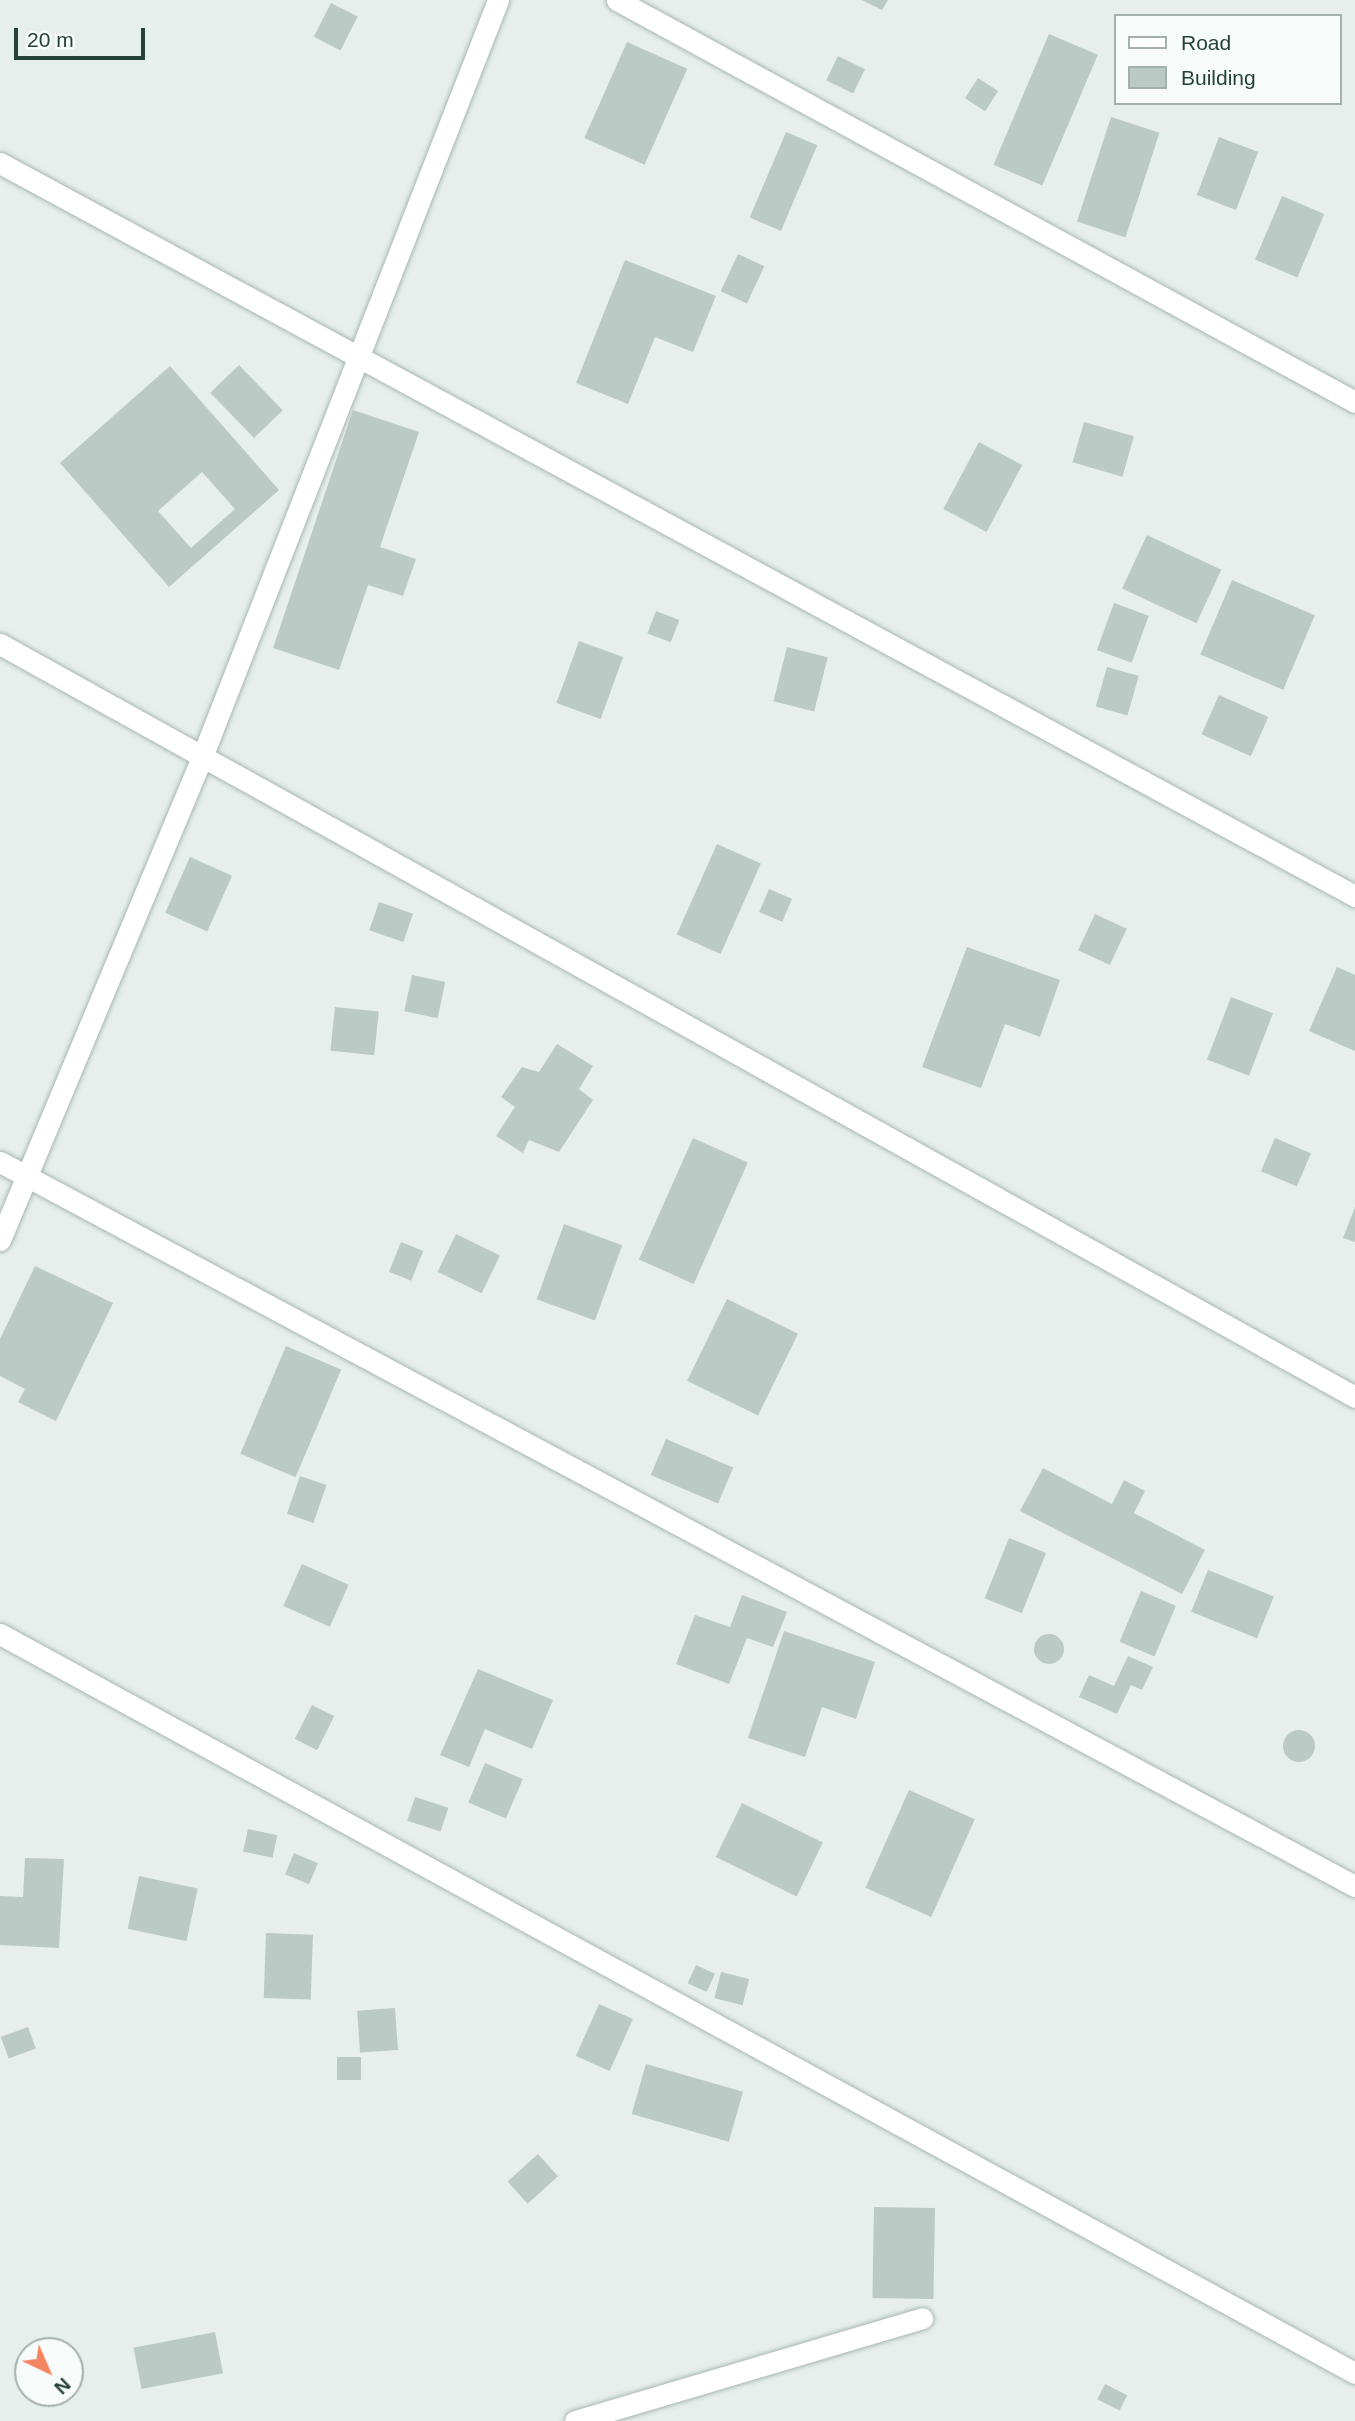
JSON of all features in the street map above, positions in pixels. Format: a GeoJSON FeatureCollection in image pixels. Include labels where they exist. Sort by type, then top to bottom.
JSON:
{"type":"FeatureCollection","features":[{"type":"Feature","properties":{"kind":"street"},"geometry":{"type":"LineString","coordinates":[[0,1240],[202,757],[498,0]]}},
{"type":"Feature","properties":{"kind":"street"},"geometry":{"type":"LineString","coordinates":[[617,0],[1355,402]]}},
{"type":"Feature","properties":{"kind":"street"},"geometry":{"type":"LineString","coordinates":[[0,163],[1355,895]]}},
{"type":"Feature","properties":{"kind":"street"},"geometry":{"type":"LineString","coordinates":[[0,645],[1355,1397]]}},
{"type":"Feature","properties":{"kind":"street"},"geometry":{"type":"LineString","coordinates":[[0,1162],[1355,1886]]}},
{"type":"Feature","properties":{"kind":"street"},"geometry":{"type":"LineString","coordinates":[[0,1634],[1355,2372]]}},
{"type":"Feature","properties":{"kind":"street"},"geometry":{"type":"LineString","coordinates":[[575,2421],[922,2318]]}},
{"type":"Feature","properties":{"kind":"building"},"geometry":{"type":"Polygon","coordinates":[[[862,0],[888,0],[882,10],[862,0]]]}},
{"type":"Feature","properties":{"kind":"building"},"geometry":{"type":"Polygon","coordinates":[[[331,3],[358,17],[340,50],[314,37],[331,3]]]}},
{"type":"Feature","properties":{"kind":"building"},"geometry":{"type":"Polygon","coordinates":[[[1049,34],[1098,55],[1042,185],[994,165],[1049,34]]]}},
{"type":"Feature","properties":{"kind":"building"},"geometry":{"type":"Polygon","coordinates":[[[627,42],[687,69],[645,165],[584,138],[627,42]]]}},
{"type":"Feature","properties":{"kind":"building"},"geometry":{"type":"Polygon","coordinates":[[[838,56],[865,69],[853,93],[826,80],[838,56]]]}},
{"type":"Feature","properties":{"kind":"building"},"geometry":{"type":"Polygon","coordinates":[[[978,78],[998,91],[985,111],[965,98],[978,78]]]}},
{"type":"Feature","properties":{"kind":"building"},"geometry":{"type":"Polygon","coordinates":[[[1111,117],[1160,133],[1126,237],[1077,222],[1111,117]]]}},
{"type":"Feature","properties":{"kind":"building"},"geometry":{"type":"Polygon","coordinates":[[[786,132],[817,145],[781,231],[750,218],[786,132]]]}},
{"type":"Feature","properties":{"kind":"building"},"geometry":{"type":"Polygon","coordinates":[[[1219,137],[1258,152],[1236,210],[1197,195],[1219,137]]]}},
{"type":"Feature","properties":{"kind":"building"},"geometry":{"type":"Polygon","coordinates":[[[1282,196],[1324,214],[1297,277],[1255,260],[1282,196]]]}},
{"type":"Feature","properties":{"kind":"building"},"geometry":{"type":"Polygon","coordinates":[[[738,254],[764,266],[747,303],[721,291],[738,254]]]}},
{"type":"Feature","properties":{"kind":"building"},"geometry":{"type":"Polygon","coordinates":[[[625,260],[716,296],[693,352],[655,337],[628,404],[576,383],[625,260]]]}},
{"type":"Feature","properties":{"kind":"building"},"geometry":{"type":"Polygon","coordinates":[[[239,365],[283,410],[254,438],[210,393],[239,365]]]}},
{"type":"Feature","properties":{"kind":"building"},"geometry":{"type":"Polygon","coordinates":[[[170,366],[279,490],[169,587],[60,463],[170,366]],[[202,472],[158,511],[191,548],[235,509],[202,472]]]}},
{"type":"Feature","properties":{"kind":"building"},"geometry":{"type":"Polygon","coordinates":[[[353,410],[419,432],[380,547],[416,559],[403,596],[368,585],[339,670],[273,648],[353,410]]]}},
{"type":"Feature","properties":{"kind":"building"},"geometry":{"type":"Polygon","coordinates":[[[1084,422],[1134,436],[1122,477],[1072,462],[1084,422]]]}},
{"type":"Feature","properties":{"kind":"building"},"geometry":{"type":"Polygon","coordinates":[[[979,442],[1022,465],[987,532],[943,509],[979,442]]]}},
{"type":"Feature","properties":{"kind":"building"},"geometry":{"type":"Polygon","coordinates":[[[1147,535],[1221,570],[1196,623],[1122,588],[1147,535]]]}},
{"type":"Feature","properties":{"kind":"building"},"geometry":{"type":"Polygon","coordinates":[[[1232,580],[1315,615],[1283,690],[1200,655],[1232,580]]]}},
{"type":"Feature","properties":{"kind":"building"},"geometry":{"type":"Polygon","coordinates":[[[1114,603],[1149,616],[1132,663],[1097,650],[1114,603]]]}},
{"type":"Feature","properties":{"kind":"building"},"geometry":{"type":"Polygon","coordinates":[[[656,611],[679,620],[671,642],[647,633],[656,611]]]}},
{"type":"Feature","properties":{"kind":"building"},"geometry":{"type":"Polygon","coordinates":[[[579,641],[623,657],[601,719],[556,703],[579,641]]]}},
{"type":"Feature","properties":{"kind":"building"},"geometry":{"type":"Polygon","coordinates":[[[787,647],[828,657],[814,711],[773,701],[787,647]]]}},
{"type":"Feature","properties":{"kind":"building"},"geometry":{"type":"Polygon","coordinates":[[[1107,667],[1139,676],[1127,716],[1096,706],[1107,667]]]}},
{"type":"Feature","properties":{"kind":"building"},"geometry":{"type":"Polygon","coordinates":[[[1219,695],[1268,717],[1251,756],[1202,734],[1219,695]]]}},
{"type":"Feature","properties":{"kind":"building"},"geometry":{"type":"Polygon","coordinates":[[[717,844],[761,864],[721,954],[677,934],[717,844]]]}},
{"type":"Feature","properties":{"kind":"building"},"geometry":{"type":"Polygon","coordinates":[[[190,857],[232,876],[207,931],[165,913],[190,857]]]}},
{"type":"Feature","properties":{"kind":"building"},"geometry":{"type":"Polygon","coordinates":[[[769,889],[792,899],[782,922],[759,912],[769,889]]]}},
{"type":"Feature","properties":{"kind":"building"},"geometry":{"type":"Polygon","coordinates":[[[379,902],[413,914],[403,942],[369,930],[379,902]]]}},
{"type":"Feature","properties":{"kind":"building"},"geometry":{"type":"Polygon","coordinates":[[[1095,914],[1127,929],[1110,965],[1078,950],[1095,914]]]}},
{"type":"Feature","properties":{"kind":"building"},"geometry":{"type":"Polygon","coordinates":[[[967,947],[1060,980],[1040,1037],[1005,1024],[981,1088],[922,1067],[967,947]]]}},
{"type":"Feature","properties":{"kind":"building"},"geometry":{"type":"Polygon","coordinates":[[[1337,967],[1355,975],[1355,1051],[1309,1031],[1337,967]]]}},
{"type":"Feature","properties":{"kind":"building"},"geometry":{"type":"Polygon","coordinates":[[[412,975],[445,982],[438,1018],[404,1011],[412,975]]]}},
{"type":"Feature","properties":{"kind":"building"},"geometry":{"type":"Polygon","coordinates":[[[1231,997],[1273,1013],[1249,1076],[1207,1060],[1231,997]]]}},
{"type":"Feature","properties":{"kind":"building"},"geometry":{"type":"Polygon","coordinates":[[[335,1007],[379,1012],[374,1055],[330,1051],[335,1007]]]}},
{"type":"Feature","properties":{"kind":"building"},"geometry":{"type":"Polygon","coordinates":[[[557,1044],[593,1066],[579,1089],[593,1100],[559,1152],[529,1140],[523,1153],[496,1136],[515,1107],[501,1097],[522,1067],[539,1072],[557,1044]]]}},
{"type":"Feature","properties":{"kind":"building"},"geometry":{"type":"Polygon","coordinates":[[[693,1138],[748,1162],[694,1284],[639,1260],[693,1138]]]}},
{"type":"Feature","properties":{"kind":"building"},"geometry":{"type":"Polygon","coordinates":[[[1275,1138],[1311,1153],[1297,1186],[1261,1171],[1275,1138]]]}},
{"type":"Feature","properties":{"kind":"building"},"geometry":{"type":"Polygon","coordinates":[[[1355,1207],[1355,1242],[1343,1238],[1355,1207]]]}},
{"type":"Feature","properties":{"kind":"building"},"geometry":{"type":"Polygon","coordinates":[[[564,1224],[622,1245],[595,1320],[537,1299],[564,1224]]]}},
{"type":"Feature","properties":{"kind":"building"},"geometry":{"type":"Polygon","coordinates":[[[456,1234],[500,1255],[482,1293],[438,1272],[456,1234]]]}},
{"type":"Feature","properties":{"kind":"building"},"geometry":{"type":"Polygon","coordinates":[[[401,1242],[423,1251],[411,1281],[389,1272],[401,1242]]]}},
{"type":"Feature","properties":{"kind":"building"},"geometry":{"type":"Polygon","coordinates":[[[35,1266],[113,1303],[56,1421],[18,1402],[25,1389],[0,1376],[0,1339],[35,1266]]]}},
{"type":"Feature","properties":{"kind":"building"},"geometry":{"type":"Polygon","coordinates":[[[727,1299],[798,1334],[758,1415],[687,1381],[727,1299]]]}},
{"type":"Feature","properties":{"kind":"building"},"geometry":{"type":"Polygon","coordinates":[[[286,1346],[341,1369],[296,1477],[240,1454],[286,1346]]]}},
{"type":"Feature","properties":{"kind":"building"},"geometry":{"type":"Polygon","coordinates":[[[666,1439],[733,1468],[718,1503],[651,1475],[666,1439]]]}},
{"type":"Feature","properties":{"kind":"building"},"geometry":{"type":"Polygon","coordinates":[[[1043,1468],[1112,1504],[1124,1480],[1145,1491],[1134,1513],[1205,1550],[1182,1594],[1020,1511],[1043,1468]]]}},
{"type":"Feature","properties":{"kind":"building"},"geometry":{"type":"Polygon","coordinates":[[[300,1476],[326,1485],[313,1523],[287,1514],[300,1476]]]}},
{"type":"Feature","properties":{"kind":"building"},"geometry":{"type":"Polygon","coordinates":[[[1009,1538],[1046,1553],[1022,1613],[985,1598],[1009,1538]]]}},
{"type":"Feature","properties":{"kind":"building"},"geometry":{"type":"Polygon","coordinates":[[[302,1564],[349,1585],[330,1627],[283,1606],[302,1564]]]}},
{"type":"Feature","properties":{"kind":"building"},"geometry":{"type":"Polygon","coordinates":[[[1208,1570],[1274,1597],[1257,1638],[1191,1612],[1208,1570]]]}},
{"type":"Feature","properties":{"kind":"building"},"geometry":{"type":"Polygon","coordinates":[[[1141,1591],[1176,1606],[1154,1656],[1120,1642],[1141,1591]]]}},
{"type":"Feature","properties":{"kind":"building"},"geometry":{"type":"Polygon","coordinates":[[[742,1595],[787,1612],[773,1647],[747,1638],[729,1684],[676,1664],[695,1615],[730,1627],[742,1595]]]}},
{"type":"Feature","properties":{"kind":"building"},"geometry":{"type":"Polygon","coordinates":[[[784,1631],[875,1662],[856,1719],[822,1707],[805,1757],[748,1738],[784,1631]]]}},
{"type":"Feature","properties":{"kind":"building"},"geometry":{"type":"Polygon","coordinates":[[[1049,1634],[1055,1635],[1063,1643],[1063,1655],[1055,1663],[1049,1664],[1043,1663],[1035,1655],[1034,1649],[1035,1643],[1043,1635],[1049,1634]]]}},
{"type":"Feature","properties":{"kind":"building"},"geometry":{"type":"Polygon","coordinates":[[[1128,1656],[1153,1667],[1142,1690],[1131,1685],[1117,1714],[1079,1697],[1089,1675],[1114,1686],[1128,1656]]]}},
{"type":"Feature","properties":{"kind":"building"},"geometry":{"type":"Polygon","coordinates":[[[478,1669],[553,1700],[532,1749],[485,1729],[469,1767],[440,1755],[478,1669]]]}},
{"type":"Feature","properties":{"kind":"building"},"geometry":{"type":"Polygon","coordinates":[[[312,1705],[334,1716],[317,1750],[295,1739],[312,1705]]]}},
{"type":"Feature","properties":{"kind":"building"},"geometry":{"type":"Polygon","coordinates":[[[1299,1730],[1310,1735],[1315,1746],[1310,1757],[1299,1762],[1288,1757],[1283,1746],[1288,1735],[1299,1730]]]}},
{"type":"Feature","properties":{"kind":"building"},"geometry":{"type":"Polygon","coordinates":[[[485,1763],[523,1779],[506,1819],[468,1803],[485,1763]]]}},
{"type":"Feature","properties":{"kind":"building"},"geometry":{"type":"Polygon","coordinates":[[[909,1790],[975,1819],[931,1917],[865,1888],[909,1790]]]}},
{"type":"Feature","properties":{"kind":"building"},"geometry":{"type":"Polygon","coordinates":[[[415,1797],[448,1808],[441,1832],[407,1821],[415,1797]]]}},
{"type":"Feature","properties":{"kind":"building"},"geometry":{"type":"Polygon","coordinates":[[[742,1803],[823,1842],[797,1896],[716,1857],[742,1803]]]}},
{"type":"Feature","properties":{"kind":"building"},"geometry":{"type":"Polygon","coordinates":[[[248,1829],[277,1835],[273,1858],[243,1851],[248,1829]]]}},
{"type":"Feature","properties":{"kind":"building"},"geometry":{"type":"Polygon","coordinates":[[[294,1853],[318,1863],[309,1884],[285,1874],[294,1853]]]}},
{"type":"Feature","properties":{"kind":"building"},"geometry":{"type":"Polygon","coordinates":[[[25,1858],[64,1859],[59,1948],[0,1945],[0,1896],[23,1897],[25,1858]]]}},
{"type":"Feature","properties":{"kind":"building"},"geometry":{"type":"Polygon","coordinates":[[[139,1876],[198,1888],[186,1941],[128,1929],[139,1876]]]}},
{"type":"Feature","properties":{"kind":"building"},"geometry":{"type":"Polygon","coordinates":[[[266,1933],[313,1935],[311,2000],[264,1998],[266,1933]]]}},
{"type":"Feature","properties":{"kind":"building"},"geometry":{"type":"Polygon","coordinates":[[[696,1965],[715,1974],[707,1992],[688,1983],[696,1965]]]}},
{"type":"Feature","properties":{"kind":"building"},"geometry":{"type":"Polygon","coordinates":[[[721,1972],[749,1979],[743,2005],[714,1998],[721,1972]]]}},
{"type":"Feature","properties":{"kind":"building"},"geometry":{"type":"Polygon","coordinates":[[[599,2004],[633,2019],[610,2071],[576,2056],[599,2004]]]}},
{"type":"Feature","properties":{"kind":"building"},"geometry":{"type":"Polygon","coordinates":[[[395,2008],[398,2050],[360,2053],[357,2011],[395,2008]]]}},
{"type":"Feature","properties":{"kind":"building"},"geometry":{"type":"Polygon","coordinates":[[[28,2027],[36,2049],[9,2059],[1,2037],[28,2027]]]}},
{"type":"Feature","properties":{"kind":"building"},"geometry":{"type":"Polygon","coordinates":[[[337,2057],[361,2057],[361,2080],[337,2080],[337,2057]]]}},
{"type":"Feature","properties":{"kind":"building"},"geometry":{"type":"Polygon","coordinates":[[[646,2064],[743,2092],[729,2142],[632,2114],[646,2064]]]}},
{"type":"Feature","properties":{"kind":"building"},"geometry":{"type":"Polygon","coordinates":[[[538,2154],[558,2176],[528,2204],[508,2181],[538,2154]]]}},
{"type":"Feature","properties":{"kind":"building"},"geometry":{"type":"Polygon","coordinates":[[[874,2207],[935,2208],[933,2299],[872,2298],[874,2207]]]}},
{"type":"Feature","properties":{"kind":"building"},"geometry":{"type":"Polygon","coordinates":[[[215,2332],[223,2373],[142,2389],[134,2348],[215,2332]]]}},
{"type":"Feature","properties":{"kind":"building"},"geometry":{"type":"Polygon","coordinates":[[[1105,2384],[1127,2395],[1120,2410],[1097,2399],[1105,2384]]]}}]}
